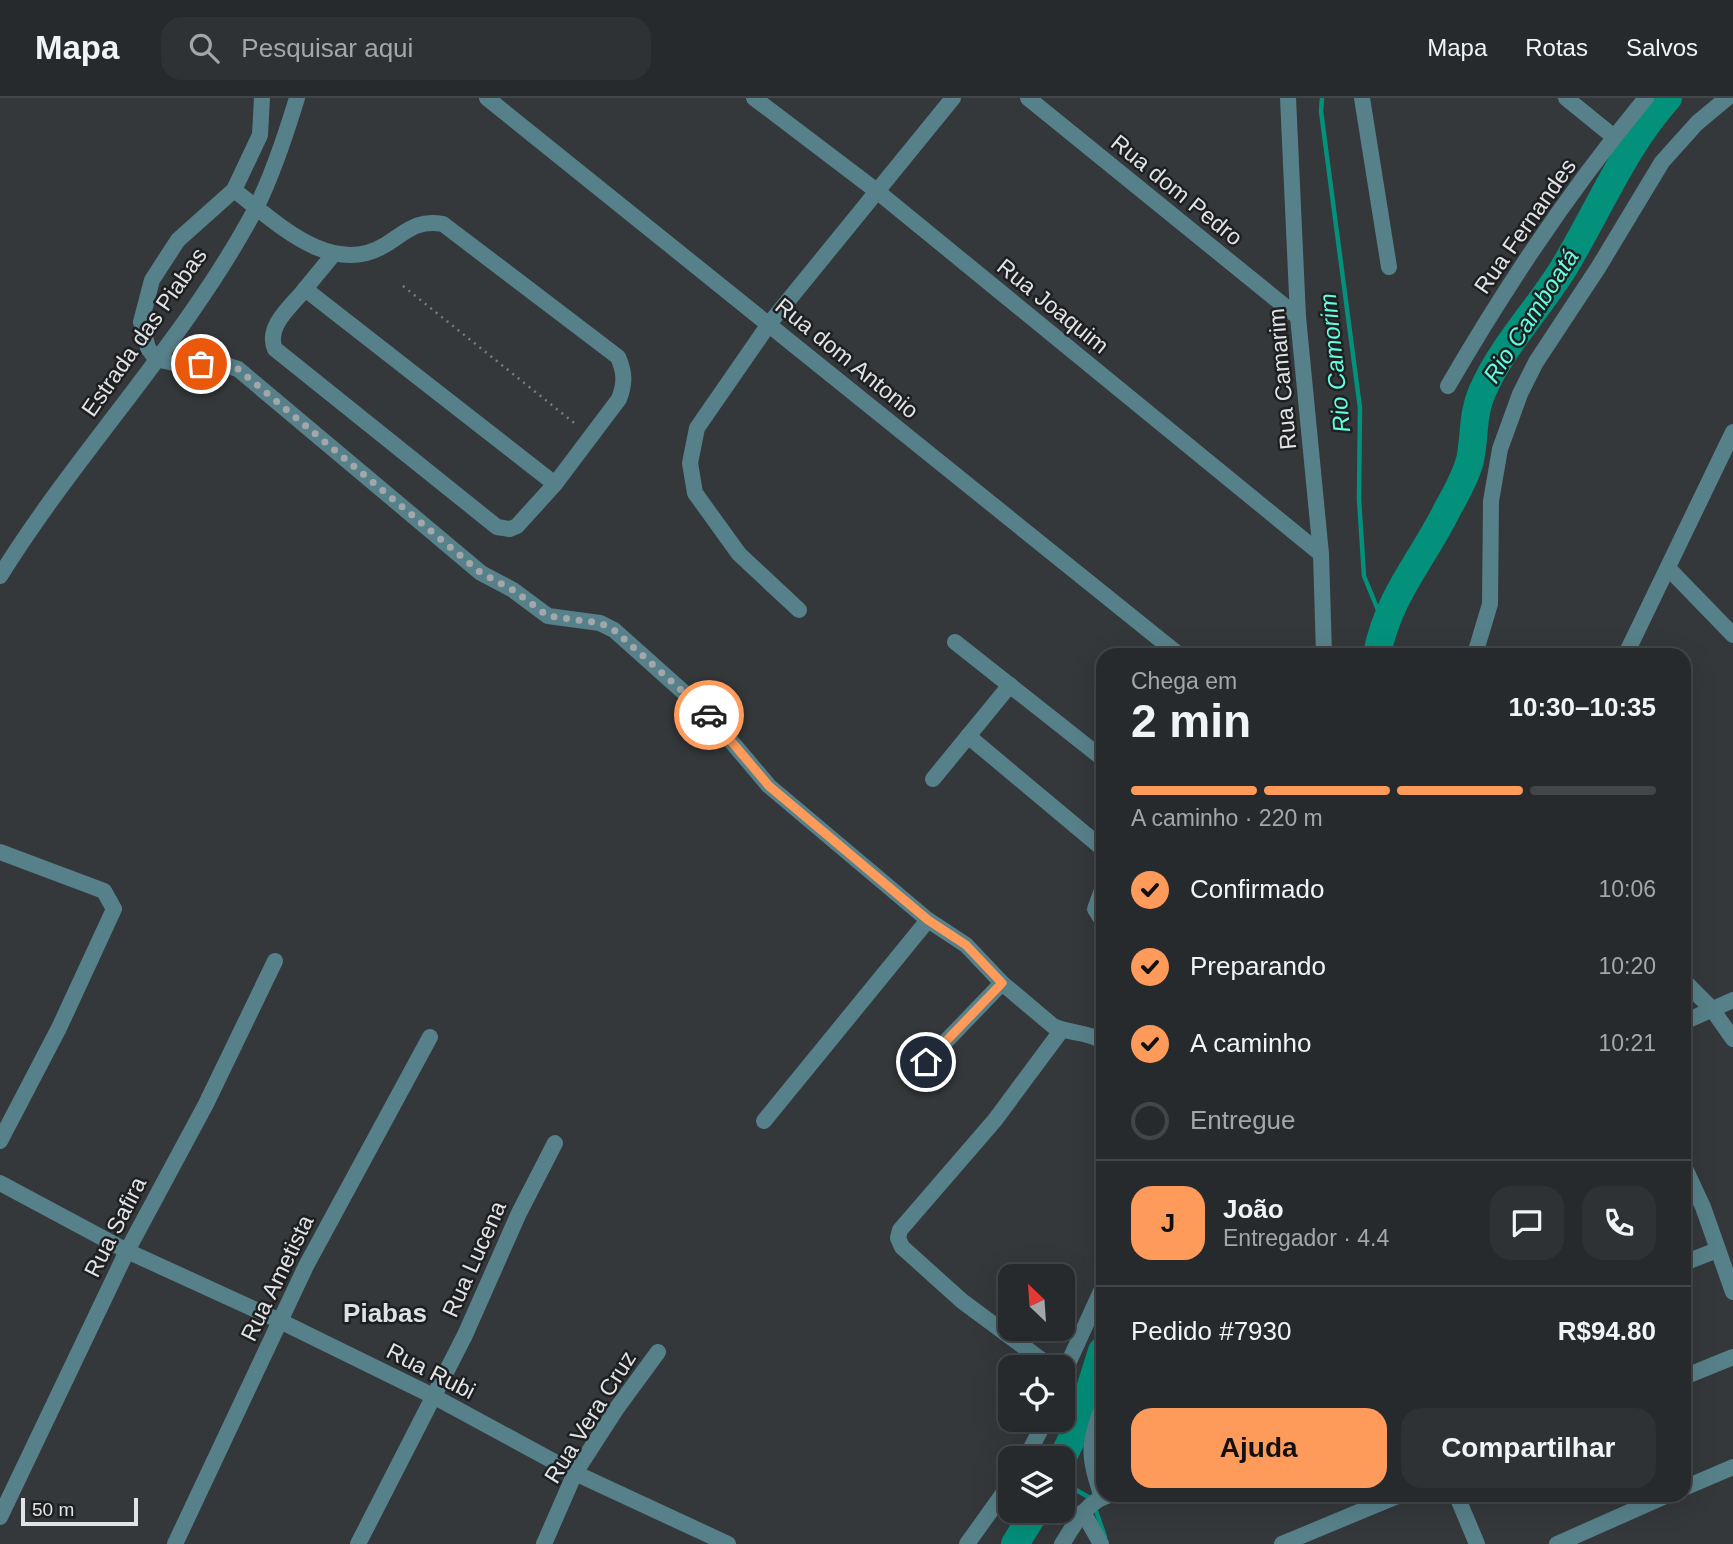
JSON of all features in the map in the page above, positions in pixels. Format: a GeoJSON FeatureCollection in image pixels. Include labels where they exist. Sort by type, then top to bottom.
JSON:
{"type":"FeatureCollection","features":[{"type":"Feature","properties":{"kind":"street"},"geometry":{"type":"LineString","coordinates":[[262,98],[260,135],[234,190],[178,240],[152,281],[141,322],[148,348],[156,359],[187,366],[222,364],[238,369],[481,573],[513,590],[548,616],[600,623],[614,630],[708,714],[769,786],[928,920],[966,945],[1002,983],[1061,1031],[1083,1031],[1096,1038]]}},
{"type":"Feature","properties":{"kind":"street","name":"Estrada das Piabas"},"geometry":{"type":"LineString","coordinates":[[2,567],[199,300],[256,207],[297,98]]}},
{"type":"Feature","properties":{"kind":"street","name":"Rua dom Antonio"},"geometry":{"type":"LineString","coordinates":[[487,98],[1171,648]]}},
{"type":"Feature","properties":{"kind":"street","name":"Rua Joaquim"},"geometry":{"type":"LineString","coordinates":[[754,98],[878,192],[1321,554]]}},
{"type":"Feature","properties":{"kind":"street"},"geometry":{"type":"LineString","coordinates":[[799,610],[739,554],[695,493],[690,463],[697,428],[769,324],[953,98]]}},
{"type":"Feature","properties":{"kind":"street","name":"Rua dom Pedro"},"geometry":{"type":"LineString","coordinates":[[1028,98],[1298,317]]}},
{"type":"Feature","properties":{"kind":"street","name":"Rua Camarim"},"geometry":{"type":"LineString","coordinates":[[1288,98],[1298,317],[1321,554],[1324,648]]}},
{"type":"Feature","properties":{"kind":"street"},"geometry":{"type":"LineString","coordinates":[[1362,98],[1389,267]]}},
{"type":"Feature","properties":{"kind":"street"},"geometry":{"type":"LineString","coordinates":[[1566,98],[1614,137]]}},
{"type":"Feature","properties":{"kind":"street","name":"Rua Fernandes"},"geometry":{"type":"LineString","coordinates":[[1448,386],[1492,313],[1614,137],[1646,98]]}},
{"type":"Feature","properties":{"kind":"street"},"geometry":{"type":"LineString","coordinates":[[1477,648],[1490,604],[1491,502],[1500,449],[1536,362],[1598,268],[1662,162],[1697,123],[1727,98]]}},
{"type":"Feature","properties":{"kind":"street"},"geometry":{"type":"LineString","coordinates":[[234,190],[316,248],[333,255],[367,253],[421,222],[443,224],[618,356],[624,371],[624,386],[619,399],[555,484],[517,526],[510,529],[497,527],[275,349],[272,339],[276,325],[333,255]]}},
{"type":"Feature","properties":{"kind":"street"},"geometry":{"type":"LineString","coordinates":[[306,289],[555,484]]}},
{"type":"Feature","properties":{"kind":"street"},"geometry":{"type":"LineString","coordinates":[[1629,648],[1733,432]]}},
{"type":"Feature","properties":{"kind":"street"},"geometry":{"type":"LineString","coordinates":[[1669,569],[1733,635]]}},
{"type":"Feature","properties":{"kind":"street"},"geometry":{"type":"LineString","coordinates":[[955,642],[1096,753]]}},
{"type":"Feature","properties":{"kind":"street"},"geometry":{"type":"LineString","coordinates":[[933,779],[1010,685]]}},
{"type":"Feature","properties":{"kind":"street"},"geometry":{"type":"LineString","coordinates":[[968,736],[1096,843]]}},
{"type":"Feature","properties":{"kind":"street"},"geometry":{"type":"LineString","coordinates":[[0,852],[104,891],[114,909],[59,1028],[0,1141]]}},
{"type":"Feature","properties":{"kind":"street"},"geometry":{"type":"LineString","coordinates":[[764,1121],[928,920]]}},
{"type":"Feature","properties":{"kind":"street","name":"Rua Safira"},"geometry":{"type":"LineString","coordinates":[[0,1517],[127,1251],[206,1104],[275,961]]}},
{"type":"Feature","properties":{"kind":"street"},"geometry":{"type":"LineString","coordinates":[[926,1062],[1002,983]]}},
{"type":"Feature","properties":{"kind":"street"},"geometry":{"type":"LineString","coordinates":[[1691,988],[1712,1009],[1733,1039]]}},
{"type":"Feature","properties":{"kind":"street"},"geometry":{"type":"LineString","coordinates":[[1691,1019],[1733,1000]]}},
{"type":"Feature","properties":{"kind":"street"},"geometry":{"type":"LineString","coordinates":[[1035,1355],[962,1301],[902,1247],[898,1238],[900,1230],[995,1120],[1061,1031]]}},
{"type":"Feature","properties":{"kind":"street","name":"Rua Ametista"},"geometry":{"type":"LineString","coordinates":[[175,1544],[280,1321],[345,1191],[429,1037]]}},
{"type":"Feature","properties":{"kind":"street","name":"Rua Lucena"},"geometry":{"type":"LineString","coordinates":[[358,1544],[465,1335],[514,1223],[555,1143]]}},
{"type":"Feature","properties":{"kind":"street","name":"Rua Rubi"},"geometry":{"type":"LineString","coordinates":[[0,1183],[127,1251],[280,1321],[433,1396],[575,1473],[728,1544]]}},
{"type":"Feature","properties":{"kind":"street"},"geometry":{"type":"LineString","coordinates":[[1691,1184],[1733,1292]]}},
{"type":"Feature","properties":{"kind":"street"},"geometry":{"type":"LineString","coordinates":[[1691,1260],[1717,1250]]}},
{"type":"Feature","properties":{"kind":"street"},"geometry":{"type":"LineString","coordinates":[[1072,1355],[1096,1302]]}},
{"type":"Feature","properties":{"kind":"street","name":"Rua Vera Cruz"},"geometry":{"type":"LineString","coordinates":[[544,1544],[575,1473],[617,1408],[658,1352]]}},
{"type":"Feature","properties":{"kind":"street"},"geometry":{"type":"LineString","coordinates":[[1691,1374],[1733,1357]]}},
{"type":"Feature","properties":{"kind":"street"},"geometry":{"type":"LineString","coordinates":[[1096,1423],[1092,1432],[1092,1468],[1096,1494]]}},
{"type":"Feature","properties":{"kind":"street"},"geometry":{"type":"LineString","coordinates":[[1691,1485],[1733,1467]]}},
{"type":"Feature","properties":{"kind":"street"},"geometry":{"type":"LineString","coordinates":[[967,1544],[998,1501]]}},
{"type":"Feature","properties":{"kind":"street"},"geometry":{"type":"LineString","coordinates":[[1062,1544],[1096,1502]]}},
{"type":"Feature","properties":{"kind":"street"},"geometry":{"type":"LineString","coordinates":[[1097,1502],[1101,1544]]}},
{"type":"Feature","properties":{"kind":"street"},"geometry":{"type":"LineString","coordinates":[[1282,1544],[1383,1502]]}},
{"type":"Feature","properties":{"kind":"street"},"geometry":{"type":"LineString","coordinates":[[1460,1502],[1477,1544]]}},
{"type":"Feature","properties":{"kind":"street"},"geometry":{"type":"LineString","coordinates":[[1557,1544],[1652,1502]]}},
{"type":"Feature","properties":{"kind":"path"},"geometry":{"type":"LineString","coordinates":[[403,286],[592,437]]}},
{"type":"Feature","properties":{"kind":"waterway","name":"Rio Camorim"},"geometry":{"type":"LineString","coordinates":[[1322,98],[1321,111],[1360,408],[1359,499],[1364,576],[1383,622]]}},
{"type":"Feature","properties":{"kind":"waterway","name":"Rio Camboatá"},"geometry":{"type":"LineString","coordinates":[[1378,648],[1398,595],[1438,527],[1466,472],[1472,451],[1477,409],[1490,375],[1563,269],[1638,138],[1668,98]]}},
{"type":"Feature","properties":{"kind":"waterway"},"geometry":{"type":"LineString","coordinates":[[1068,1446],[1079,1424],[1096,1370]]}},
{"type":"Feature","properties":{"kind":"waterway"},"geometry":{"type":"LineString","coordinates":[[1075,1489],[1092,1499],[1105,1537]]}},
{"type":"Feature","properties":{"kind":"waterway"},"geometry":{"type":"LineString","coordinates":[[1015,1544],[1028,1523]]}},
{"type":"Feature","properties":{"kind":"way so far"},"geometry":{"type":"LineString","coordinates":[[201,364],[222,364],[238,369],[481,573],[513,590],[548,616],[600,623],[614,630],[709,715]]}},
{"type":"Feature","properties":{"kind":"district","name":"Piabas"},"geometry":{"type":"Point","coordinates":[385,1313]}},
{"type":"Feature","properties":{"kind":"route"},"geometry":{"type":"LineString","coordinates":[[709,715],[769,786],[928,920],[966,945],[1002,983],[926,1062]]}}]}
